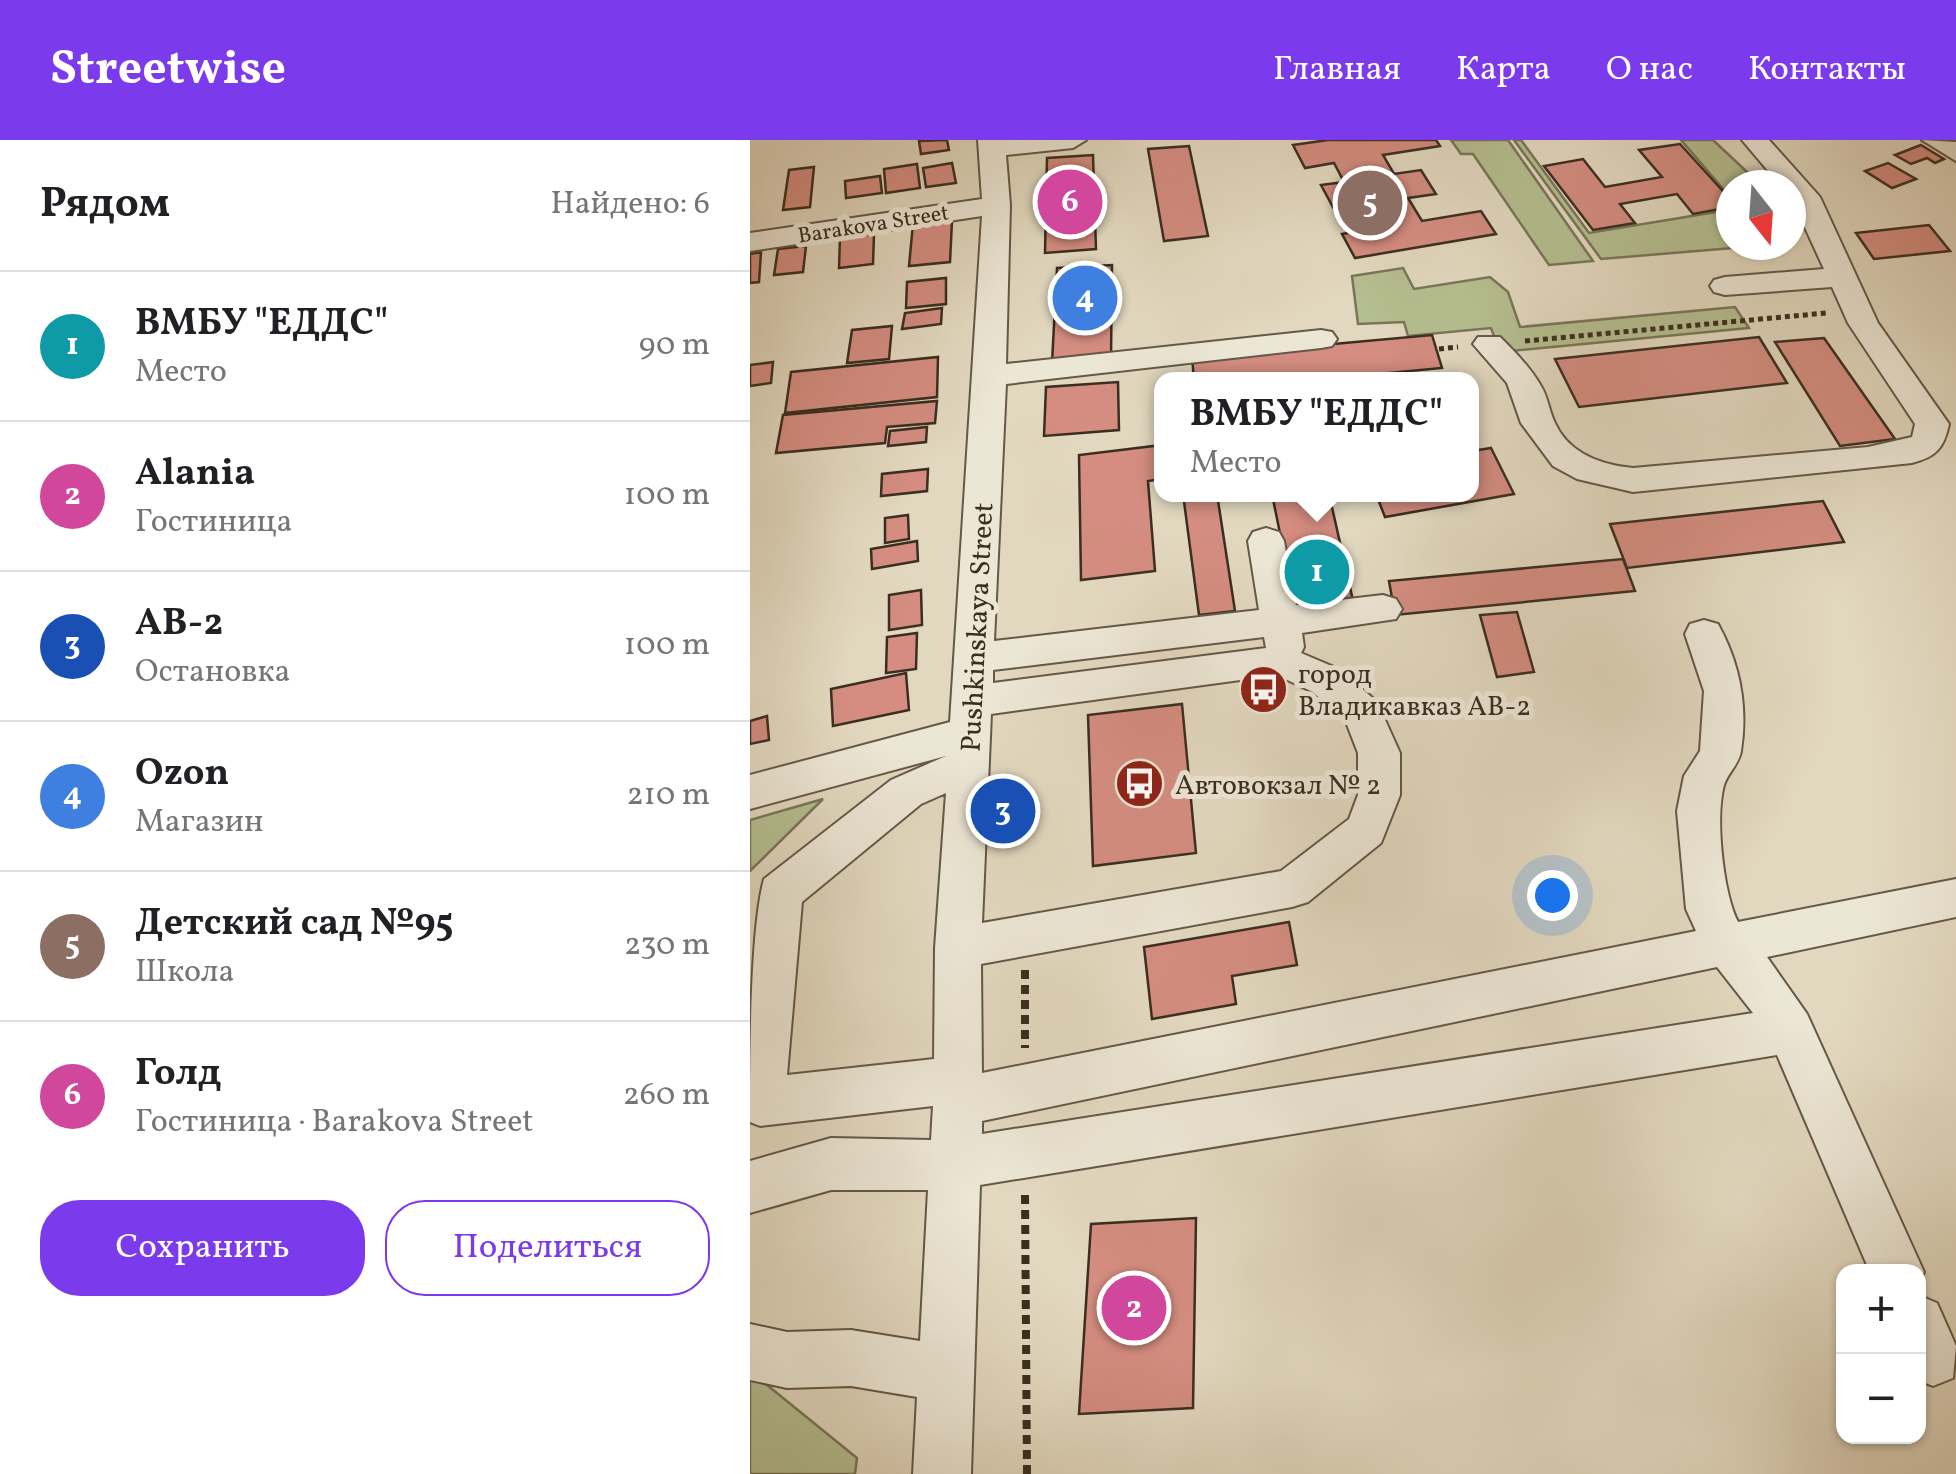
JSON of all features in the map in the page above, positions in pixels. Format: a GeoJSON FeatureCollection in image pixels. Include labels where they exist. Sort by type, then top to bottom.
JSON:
{"type":"FeatureCollection","features":[{"type":"Feature","properties":{"kind":"street"},"geometry":{"type":"LineString","coordinates":[[992,144],[1073,140]]}},
{"type":"Feature","properties":{"kind":"street"},"geometry":{"type":"LineString","coordinates":[[1489,344],[1528,390],[1538,422],[1574,467],[1599,477],[1633,480],[1868,458],[1912,452],[1928,443],[1932,424],[1860,317],[1806,196],[1755,140]]}},
{"type":"Feature","properties":{"kind":"street"},"geometry":{"type":"LineString","coordinates":[[1936,140],[1956,153]]}},
{"type":"Feature","properties":{"kind":"street","name":"Pushkinskaya Street"},"geometry":{"type":"LineString","coordinates":[[942,1474],[958,1091],[958,948],[990,376],[996,205],[992,144]]}},
{"type":"Feature","properties":{"kind":"street","name":"Barakova Street"},"geometry":{"type":"LineString","coordinates":[[750,242],[996,205]]}},
{"type":"Feature","properties":{"kind":"street"},"geometry":{"type":"LineString","coordinates":[[1725,286],[1841,277]]}},
{"type":"Feature","properties":{"kind":"street"},"geometry":{"type":"LineString","coordinates":[[990,376],[1321,340]]}},
{"type":"Feature","properties":{"kind":"street"},"geometry":{"type":"LineString","coordinates":[[958,948],[1292,888],[1366,830],[1379,795],[1379,753],[1363,712],[1284,642],[1266,540]]}},
{"type":"Feature","properties":{"kind":"street"},"geometry":{"type":"LineString","coordinates":[[974,658],[1284,642],[1383,609]]}},
{"type":"Feature","properties":{"kind":"street"},"geometry":{"type":"LineString","coordinates":[[1704,634],[1724,691],[1724,738],[1720,755],[1705,776],[1698,811],[1708,908],[1726,945],[1759,981],[1790,1030],[1895,1264]]}},
{"type":"Feature","properties":{"kind":"street"},"geometry":{"type":"LineString","coordinates":[[750,792],[970,732],[1255,663],[1284,642]]}},
{"type":"Feature","properties":{"kind":"street"},"geometry":{"type":"LineString","coordinates":[[970,732],[906,792],[780,893],[760,1102],[958,1091],[1956,898]]}},
{"type":"Feature","properties":{"kind":"street"},"geometry":{"type":"LineString","coordinates":[[750,1186],[846,1163],[953,1166],[1045,1147],[1790,1030]]}},
{"type":"Feature","properties":{"kind":"street"},"geometry":{"type":"LineString","coordinates":[[750,1352],[787,1360],[851,1358],[947,1374]]}},
{"type":"Feature","properties":{"kind":"path"},"geometry":{"type":"LineString","coordinates":[[1439,349],[1860,317]]}},
{"type":"Feature","properties":{"kind":"green space"},"geometry":{"type":"Polygon","coordinates":[[[1451,140],[1508,140],[1593,261],[1549,265],[1473,154],[1461,154],[1451,140]]]}},
{"type":"Feature","properties":{"kind":"green space"},"geometry":{"type":"Polygon","coordinates":[[[1514,140],[1521,140],[1589,233],[1716,212],[1716,249],[1601,259],[1514,140]]]}},
{"type":"Feature","properties":{"kind":"green space"},"geometry":{"type":"Polygon","coordinates":[[[1681,140],[1713,140],[1745,170],[1716,170],[1716,181],[1681,140]]]}},
{"type":"Feature","properties":{"kind":"green space"},"geometry":{"type":"Polygon","coordinates":[[[1403,268],[1414,289],[1490,277],[1508,292],[1520,327],[1735,307],[1749,328],[1500,352],[1491,328],[1408,336],[1404,322],[1358,324],[1352,276],[1403,268]]]}},
{"type":"Feature","properties":{"kind":"green space"},"geometry":{"type":"Polygon","coordinates":[[[823,799],[750,871],[750,820],[823,799]]]}},
{"type":"Feature","properties":{"kind":"green space"},"geometry":{"type":"Polygon","coordinates":[[[750,1376],[756,1376],[857,1458],[855,1474],[750,1474],[750,1376]]]}},
{"type":"Feature","properties":{"kind":"building"},"geometry":{"type":"Polygon","coordinates":[[[947,140],[949,150],[921,154],[919,141],[947,140]]]}},
{"type":"Feature","properties":{"kind":"building"},"geometry":{"type":"Polygon","coordinates":[[[1328,140],[1436,140],[1440,146],[1383,155],[1394,174],[1421,170],[1436,194],[1408,198],[1422,221],[1481,211],[1496,234],[1355,258],[1342,234],[1373,229],[1361,207],[1335,211],[1321,185],[1344,182],[1334,163],[1305,168],[1293,145],[1328,140]]]}},
{"type":"Feature","properties":{"kind":"building"},"geometry":{"type":"Polygon","coordinates":[[[1680,144],[1716,184],[1716,210],[1693,214],[1677,194],[1620,204],[1635,223],[1593,230],[1544,166],[1583,159],[1605,187],[1662,177],[1639,150],[1680,144]]]}},
{"type":"Feature","properties":{"kind":"building"},"geometry":{"type":"Polygon","coordinates":[[[1921,145],[1944,159],[1935,163],[1927,158],[1911,164],[1895,155],[1921,145]]]}},
{"type":"Feature","properties":{"kind":"building"},"geometry":{"type":"Polygon","coordinates":[[[1189,146],[1208,236],[1164,241],[1148,149],[1189,146]]]}},
{"type":"Feature","properties":{"kind":"building"},"geometry":{"type":"Polygon","coordinates":[[[1093,155],[1096,249],[1045,253],[1047,158],[1093,155]]]}},
{"type":"Feature","properties":{"kind":"building"},"geometry":{"type":"Polygon","coordinates":[[[952,163],[956,183],[926,187],[923,168],[952,163]]]}},
{"type":"Feature","properties":{"kind":"building"},"geometry":{"type":"Polygon","coordinates":[[[1888,163],[1916,179],[1892,188],[1865,171],[1888,163]]]}},
{"type":"Feature","properties":{"kind":"building"},"geometry":{"type":"Polygon","coordinates":[[[917,164],[920,188],[886,193],[884,169],[917,164]]]}},
{"type":"Feature","properties":{"kind":"building"},"geometry":{"type":"Polygon","coordinates":[[[814,167],[810,207],[783,210],[789,170],[814,167]]]}},
{"type":"Feature","properties":{"kind":"building"},"geometry":{"type":"Polygon","coordinates":[[[880,176],[882,193],[846,198],[845,181],[880,176]]]}},
{"type":"Feature","properties":{"kind":"building"},"geometry":{"type":"Polygon","coordinates":[[[952,221],[950,262],[909,266],[913,224],[952,221]]]}},
{"type":"Feature","properties":{"kind":"building"},"geometry":{"type":"Polygon","coordinates":[[[1929,225],[1950,251],[1874,259],[1856,233],[1929,225]]]}},
{"type":"Feature","properties":{"kind":"building"},"geometry":{"type":"Polygon","coordinates":[[[874,234],[873,264],[839,268],[840,237],[874,234]]]}},
{"type":"Feature","properties":{"kind":"building"},"geometry":{"type":"Polygon","coordinates":[[[806,246],[803,272],[774,275],[778,249],[806,246]]]}},
{"type":"Feature","properties":{"kind":"building"},"geometry":{"type":"Polygon","coordinates":[[[761,252],[759,282],[750,283],[750,254],[761,252]]]}},
{"type":"Feature","properties":{"kind":"building"},"geometry":{"type":"Polygon","coordinates":[[[1112,265],[1111,359],[1052,363],[1057,268],[1112,265]]]}},
{"type":"Feature","properties":{"kind":"building"},"geometry":{"type":"Polygon","coordinates":[[[946,278],[946,304],[906,308],[907,282],[946,278]]]}},
{"type":"Feature","properties":{"kind":"building"},"geometry":{"type":"Polygon","coordinates":[[[942,308],[941,324],[902,329],[905,313],[942,308]]]}},
{"type":"Feature","properties":{"kind":"building"},"geometry":{"type":"Polygon","coordinates":[[[892,326],[889,359],[847,363],[852,330],[892,326]]]}},
{"type":"Feature","properties":{"kind":"building"},"geometry":{"type":"Polygon","coordinates":[[[1432,335],[1442,368],[1400,372],[1193,372],[1192,357],[1432,335]]]}},
{"type":"Feature","properties":{"kind":"building"},"geometry":{"type":"Polygon","coordinates":[[[1759,337],[1787,383],[1579,407],[1555,359],[1759,337]]]}},
{"type":"Feature","properties":{"kind":"building"},"geometry":{"type":"Polygon","coordinates":[[[1824,338],[1895,439],[1840,446],[1775,342],[1824,338]]]}},
{"type":"Feature","properties":{"kind":"building"},"geometry":{"type":"Polygon","coordinates":[[[938,357],[937,397],[785,413],[791,372],[938,357]]]}},
{"type":"Feature","properties":{"kind":"building"},"geometry":{"type":"Polygon","coordinates":[[[773,362],[771,383],[750,386],[750,365],[773,362]]]}},
{"type":"Feature","properties":{"kind":"building"},"geometry":{"type":"Polygon","coordinates":[[[1118,382],[1119,430],[1044,436],[1046,387],[1118,382]]]}},
{"type":"Feature","properties":{"kind":"building"},"geometry":{"type":"Polygon","coordinates":[[[937,401],[935,423],[887,427],[885,443],[776,453],[783,415],[937,401]]]}},
{"type":"Feature","properties":{"kind":"building"},"geometry":{"type":"Polygon","coordinates":[[[927,427],[926,442],[888,446],[890,431],[927,427]]]}},
{"type":"Feature","properties":{"kind":"building"},"geometry":{"type":"Polygon","coordinates":[[[1154,446],[1154,480],[1148,481],[1155,571],[1081,580],[1079,455],[1154,446]]]}},
{"type":"Feature","properties":{"kind":"building"},"geometry":{"type":"Polygon","coordinates":[[[1491,448],[1514,494],[1479,500],[1479,450],[1491,448]]]}},
{"type":"Feature","properties":{"kind":"building"},"geometry":{"type":"Polygon","coordinates":[[[928,469],[927,491],[881,496],[882,474],[928,469]]]}},
{"type":"Feature","properties":{"kind":"building"},"geometry":{"type":"Polygon","coordinates":[[[1823,501],[1844,542],[1627,568],[1610,524],[1823,501]]]}},
{"type":"Feature","properties":{"kind":"building"},"geometry":{"type":"Polygon","coordinates":[[[1184,502],[1218,502],[1235,611],[1199,615],[1184,502]]]}},
{"type":"Feature","properties":{"kind":"building"},"geometry":{"type":"Polygon","coordinates":[[[1274,502],[1331,502],[1354,605],[1296,612],[1274,502]]]}},
{"type":"Feature","properties":{"kind":"building"},"geometry":{"type":"Polygon","coordinates":[[[1379,502],[1469,502],[1385,517],[1379,502]]]}},
{"type":"Feature","properties":{"kind":"building"},"geometry":{"type":"Polygon","coordinates":[[[908,515],[909,539],[885,543],[885,518],[908,515]]]}},
{"type":"Feature","properties":{"kind":"building"},"geometry":{"type":"Polygon","coordinates":[[[917,541],[918,561],[872,569],[871,549],[917,541]]]}},
{"type":"Feature","properties":{"kind":"building"},"geometry":{"type":"Polygon","coordinates":[[[1623,559],[1635,591],[1395,615],[1389,581],[1623,559]]]}},
{"type":"Feature","properties":{"kind":"building"},"geometry":{"type":"Polygon","coordinates":[[[921,590],[922,625],[889,630],[889,595],[921,590]]]}},
{"type":"Feature","properties":{"kind":"building"},"geometry":{"type":"Polygon","coordinates":[[[1517,612],[1534,672],[1497,677],[1480,615],[1517,612]]]}},
{"type":"Feature","properties":{"kind":"building"},"geometry":{"type":"Polygon","coordinates":[[[917,633],[916,669],[886,673],[887,637],[917,633]]]}},
{"type":"Feature","properties":{"kind":"building"},"geometry":{"type":"Polygon","coordinates":[[[906,673],[909,710],[833,726],[831,689],[906,673]]]}},
{"type":"Feature","properties":{"kind":"building","name":"Автовокзал № 2"},"geometry":{"type":"Polygon","coordinates":[[[1182,704],[1196,853],[1093,866],[1088,715],[1182,704]]]}},
{"type":"Feature","properties":{"kind":"building"},"geometry":{"type":"Polygon","coordinates":[[[767,716],[769,740],[750,744],[750,721],[767,716]]]}},
{"type":"Feature","properties":{"kind":"building"},"geometry":{"type":"Polygon","coordinates":[[[1289,922],[1297,965],[1232,976],[1236,1004],[1152,1019],[1144,947],[1289,922]]]}},
{"type":"Feature","properties":{"kind":"building"},"geometry":{"type":"Polygon","coordinates":[[[1196,1218],[1193,1408],[1079,1414],[1091,1224],[1196,1218]]]}},
{"type":"Feature","properties":{"kind":"place","name":"Голд"},"geometry":{"type":"Point","coordinates":[1070,202]}},
{"type":"Feature","properties":{"kind":"place","name":"Детский сад №95"},"geometry":{"type":"Point","coordinates":[1370,203]}},
{"type":"Feature","properties":{"kind":"place","name":"Ozon"},"geometry":{"type":"Point","coordinates":[1085,298]}},
{"type":"Feature","properties":{"kind":"place","name":"ВМБУ \"ЕДДС\""},"geometry":{"type":"Point","coordinates":[1317,572]}},
{"type":"Feature","properties":{"kind":"place","name":"город Владикавказ АВ-2"},"geometry":{"type":"Point","coordinates":[1263,689]}},
{"type":"Feature","properties":{"kind":"place","name":"Автовокзал № 2"},"geometry":{"type":"Point","coordinates":[1140,784]}},
{"type":"Feature","properties":{"kind":"place","name":"АВ-2"},"geometry":{"type":"Point","coordinates":[1003,811]}},
{"type":"Feature","properties":{"kind":"place","name":"Alania"},"geometry":{"type":"Point","coordinates":[1134,1308]}}]}
